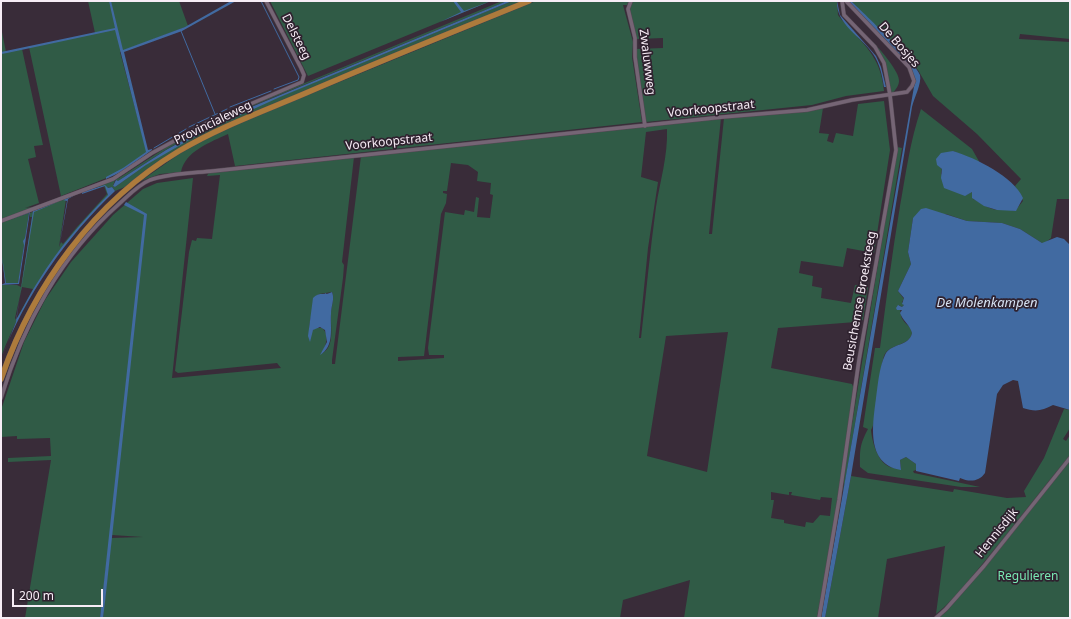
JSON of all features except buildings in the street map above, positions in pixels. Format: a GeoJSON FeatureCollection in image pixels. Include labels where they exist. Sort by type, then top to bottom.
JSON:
{"type":"FeatureCollection","features":[{"type":"Feature","properties":{"kind":"highway","name":"Provincialeweg"},"geometry":{"type":"LineString","coordinates":[[1,379],[22,328],[57,266],[86,230],[107,208],[149,171],[179,151],[206,136],[350,74],[529,1]]}},
{"type":"Feature","properties":{"kind":"street","name":"Delsteeg"},"geometry":{"type":"LineString","coordinates":[[1,221],[113,179],[152,153],[213,120],[302,82],[304,75],[301,68],[266,1]]}},
{"type":"Feature","properties":{"kind":"street","name":"Zwaluwweg"},"geometry":{"type":"LineString","coordinates":[[631,1],[628,9],[635,38],[635,57],[646,126]]}},
{"type":"Feature","properties":{"kind":"street","name":"Beusichemse Broeksteeg"},"geometry":{"type":"LineString","coordinates":[[819,618],[839,500],[859,360],[896,150],[890,95],[885,68],[880,54],[871,42],[847,19],[842,11],[842,1]]}},
{"type":"Feature","properties":{"kind":"street","name":"De Bosjes"},"geometry":{"type":"LineString","coordinates":[[846,1],[913,73],[914,83],[910,90],[890,95]]}},
{"type":"Feature","properties":{"kind":"street","name":"Voorkoopstraat"},"geometry":{"type":"LineString","coordinates":[[1,398],[26,330],[51,286],[68,260],[111,211],[140,186],[152,180],[213,171],[807,110],[852,100],[890,95]]}},
{"type":"Feature","properties":{"kind":"street","name":"Hennisdijk"},"geometry":{"type":"LineString","coordinates":[[936,618],[946,609],[984,566],[1070,458]]}},
{"type":"Feature","properties":{"kind":"green space"},"geometry":{"type":"Polygon","coordinates":[[[88,1],[179,1],[188,26],[120,52],[147,153],[114,175],[61,196],[29,47],[95,33],[88,1]]]}},
{"type":"Feature","properties":{"kind":"green space"},"geometry":{"type":"Polygon","coordinates":[[[270,1],[491,1],[308,76],[270,1]]]}},
{"type":"Feature","properties":{"kind":"green space"},"geometry":{"type":"Polygon","coordinates":[[[502,1],[507,1],[221,119],[167,149],[118,181],[115,180],[113,186],[115,187],[158,156],[221,121],[512,1],[524,1],[230,122],[194,139],[125,187],[115,191],[112,187],[107,188],[108,196],[75,232],[46,270],[21,312],[1,357],[1,285],[17,285],[21,287],[32,217],[30,217],[30,213],[77,193],[66,199],[59,247],[61,242],[63,244],[107,194],[104,186],[82,192],[119,178],[184,136],[216,120],[502,1]],[[22,287],[15,318],[16,320],[33,289],[22,287]]]}},
{"type":"Feature","properties":{"kind":"green space"},"geometry":{"type":"Polygon","coordinates":[[[536,1],[629,1],[627,5],[623,5],[633,42],[632,57],[642,122],[235,166],[228,134],[207,144],[193,153],[183,165],[181,172],[160,174],[141,181],[186,149],[218,132],[536,1]]]}},
{"type":"Feature","properties":{"kind":"green space"},"geometry":{"type":"Polygon","coordinates":[[[633,1],[837,1],[838,15],[870,51],[875,59],[879,68],[884,91],[846,96],[812,105],[646,122],[636,49],[663,48],[663,38],[637,39],[629,10],[633,1]]]}},
{"type":"Feature","properties":{"kind":"green space"},"geometry":{"type":"Polygon","coordinates":[[[851,1],[1070,1],[1070,39],[1020,34],[1019,39],[1070,42],[1070,199],[1057,199],[1051,238],[1045,243],[1042,243],[1020,229],[1002,223],[967,221],[946,214],[913,218],[908,252],[911,264],[898,291],[904,299],[902,302],[904,305],[902,307],[899,305],[901,317],[911,329],[912,333],[907,341],[887,352],[884,356],[880,374],[875,417],[871,430],[874,445],[878,455],[884,463],[889,467],[901,469],[900,460],[906,457],[916,464],[916,470],[913,471],[914,473],[980,487],[961,487],[868,473],[860,467],[861,448],[868,429],[863,427],[875,348],[880,348],[894,242],[906,169],[921,109],[972,149],[980,163],[953,151],[940,167],[942,169],[941,174],[966,195],[972,192],[973,199],[991,208],[1015,211],[1023,201],[1015,186],[1021,179],[977,134],[933,96],[918,70],[851,1]]]}},
{"type":"Feature","properties":{"kind":"green space"},"geometry":{"type":"Polygon","coordinates":[[[1,27],[6,52],[22,49],[43,145],[34,146],[36,157],[28,159],[39,203],[25,208],[39,206],[1,219],[1,27]]]}},
{"type":"Feature","properties":{"kind":"green space"},"geometry":{"type":"Polygon","coordinates":[[[872,41],[896,72],[899,81],[897,88],[893,93],[890,92],[885,63],[872,41]]]}},
{"type":"Feature","properties":{"kind":"green space"},"geometry":{"type":"Polygon","coordinates":[[[884,101],[890,150],[874,253],[847,248],[843,267],[801,261],[799,273],[813,276],[812,286],[822,288],[821,298],[851,303],[855,285],[868,287],[863,320],[856,322],[778,328],[771,368],[852,384],[854,389],[838,501],[817,618],[684,618],[690,580],[623,600],[620,618],[103,618],[111,538],[143,537],[112,535],[111,527],[100,618],[25,618],[51,460],[8,462],[8,458],[51,456],[50,438],[17,439],[17,436],[1,437],[2,407],[24,342],[45,300],[71,262],[113,215],[143,189],[157,183],[193,178],[172,378],[281,368],[277,363],[178,373],[175,371],[189,252],[192,240],[196,241],[197,238],[212,239],[220,175],[207,176],[209,172],[354,157],[342,262],[344,265],[343,278],[332,360],[332,364],[335,364],[361,156],[721,118],[709,234],[712,234],[724,118],[823,108],[819,133],[829,134],[827,141],[833,143],[836,133],[853,136],[858,104],[884,101]],[[667,129],[646,132],[641,177],[658,182],[648,248],[639,338],[641,338],[656,207],[667,139],[667,129]],[[451,163],[447,191],[443,191],[443,193],[447,194],[446,203],[441,214],[424,356],[398,357],[398,361],[444,358],[444,355],[429,355],[428,348],[445,212],[464,215],[465,210],[474,212],[476,197],[479,198],[477,217],[490,218],[493,195],[490,194],[491,183],[477,181],[478,172],[468,165],[451,163]],[[332,292],[319,294],[311,316],[309,334],[310,340],[311,332],[315,328],[322,328],[326,334],[326,341],[321,354],[326,351],[329,346],[333,297],[332,292]],[[728,332],[666,336],[647,456],[707,472],[728,332]],[[771,492],[771,500],[774,500],[771,518],[784,520],[784,523],[805,527],[806,522],[813,523],[820,515],[830,516],[832,498],[821,497],[820,500],[791,495],[792,492],[789,492],[789,495],[771,492]]]}},
{"type":"Feature","properties":{"kind":"green space"},"geometry":{"type":"Polygon","coordinates":[[[897,147],[902,148],[843,494],[845,467],[897,147]]]}},
{"type":"Feature","properties":{"kind":"green space"},"geometry":{"type":"Polygon","coordinates":[[[29,211],[3,222],[29,213],[18,284],[6,284],[1,256],[1,222],[29,211]]]}},
{"type":"Feature","properties":{"kind":"green space"},"geometry":{"type":"Polygon","coordinates":[[[1064,409],[1070,410],[1070,428],[1063,439],[1066,441],[1070,435],[1070,455],[956,596],[943,608],[936,614],[945,546],[887,559],[878,618],[825,618],[851,476],[953,492],[954,489],[1007,498],[1026,497],[1024,491],[1044,458],[1064,409]]]}},
{"type":"Feature","properties":{"kind":"green space","name":"Regulieren"},"geometry":{"type":"Polygon","coordinates":[[[1070,461],[1070,618],[938,618],[947,611],[1070,461]]]}},
{"type":"Feature","properties":{"kind":"water"},"geometry":{"type":"Polygon","coordinates":[[[109,1],[111,1],[123,50],[185,27],[231,1],[236,1],[182,31],[124,52],[148,150],[152,150],[123,171],[106,179],[106,177],[123,168],[146,152],[115,30],[7,53],[1,54],[1,52],[115,28],[109,1]]]}},
{"type":"Feature","properties":{"kind":"water"},"geometry":{"type":"Polygon","coordinates":[[[453,1],[456,1],[464,11],[491,1],[440,22],[461,12],[453,1]]]}},
{"type":"Feature","properties":{"kind":"water"},"geometry":{"type":"Polygon","coordinates":[[[507,1],[512,1],[280,97],[201,133],[146,165],[115,187],[113,186],[116,180],[118,181],[166,150],[220,120],[507,1]]]}},
{"type":"Feature","properties":{"kind":"water"},"geometry":{"type":"Polygon","coordinates":[[[848,1],[851,1],[857,6],[900,50],[917,70],[920,78],[912,107],[851,476],[825,618],[821,618],[915,81],[911,69],[848,1]]]}},
{"type":"Feature","properties":{"kind":"water"},"geometry":{"type":"Polygon","coordinates":[[[840,15],[876,56],[881,67],[886,87],[884,87],[880,70],[875,58],[868,48],[850,30],[840,15]]]}},
{"type":"Feature","properties":{"kind":"water"},"geometry":{"type":"Polygon","coordinates":[[[953,151],[983,163],[1012,183],[1023,198],[1016,211],[997,210],[984,206],[972,198],[972,192],[965,196],[944,188],[941,178],[942,169],[937,165],[936,159],[941,153],[953,151]]]}},
{"type":"Feature","properties":{"kind":"water"},"geometry":{"type":"Polygon","coordinates":[[[105,185],[108,188],[112,187],[115,191],[80,228],[64,248],[35,290],[22,312],[1,359],[16,319],[36,285],[62,246],[108,195],[105,186],[82,194],[82,192],[105,185]]]}},
{"type":"Feature","properties":{"kind":"water"},"geometry":{"type":"Polygon","coordinates":[[[77,194],[68,199],[59,248],[67,201],[63,200],[77,194]]]}},
{"type":"Feature","properties":{"kind":"water"},"geometry":{"type":"Polygon","coordinates":[[[60,201],[34,212],[20,297],[33,211],[60,201]]]}},
{"type":"Feature","properties":{"kind":"water"},"geometry":{"type":"Polygon","coordinates":[[[126,202],[147,214],[105,602],[103,618],[100,618],[144,215],[124,205],[126,202]]]}},
{"type":"Feature","properties":{"kind":"water","name":"De Molenkampen"},"geometry":{"type":"Polygon","coordinates":[[[926,208],[967,221],[1002,223],[1020,229],[1042,243],[1057,237],[1064,239],[1070,245],[1070,410],[1053,405],[1045,409],[1038,410],[1023,408],[1018,381],[1013,380],[1003,385],[997,394],[985,473],[977,480],[960,478],[959,481],[916,471],[916,464],[906,457],[900,460],[901,470],[889,466],[881,460],[876,451],[874,441],[873,430],[875,408],[881,365],[887,351],[907,341],[912,333],[900,313],[902,310],[897,310],[896,308],[898,305],[902,307],[904,305],[902,304],[904,298],[898,291],[911,264],[908,252],[913,218],[921,209],[926,208]]]}},
{"type":"Feature","properties":{"kind":"water"},"geometry":{"type":"Polygon","coordinates":[[[30,211],[19,284],[1,285],[5,283],[2,256],[6,283],[18,283],[24,245],[23,241],[25,238],[29,213],[3,222],[30,211]]]}},
{"type":"Feature","properties":{"kind":"water"},"geometry":{"type":"Polygon","coordinates":[[[332,292],[333,300],[331,311],[330,342],[325,351],[320,355],[327,342],[325,330],[320,327],[313,330],[310,342],[308,336],[313,298],[320,294],[332,292]]]}},
{"type":"Feature","properties":{"kind":"waterway"},"geometry":{"type":"LineString","coordinates":[[261,1],[299,77],[298,80],[274,89]]}},
{"type":"Feature","properties":{"kind":"waterway"},"geometry":{"type":"LineString","coordinates":[[181,31],[215,114]]}},
{"type":"Feature","properties":{"kind":"waterway"},"geometry":{"type":"LineString","coordinates":[[230,107],[271,91]]}},
{"type":"Feature","properties":{"kind":"waterway"},"geometry":{"type":"LineString","coordinates":[[189,127],[227,109]]}},
{"type":"Feature","properties":{"kind":"waterway"},"geometry":{"type":"LineString","coordinates":[[154,148],[186,129]]}}]}
